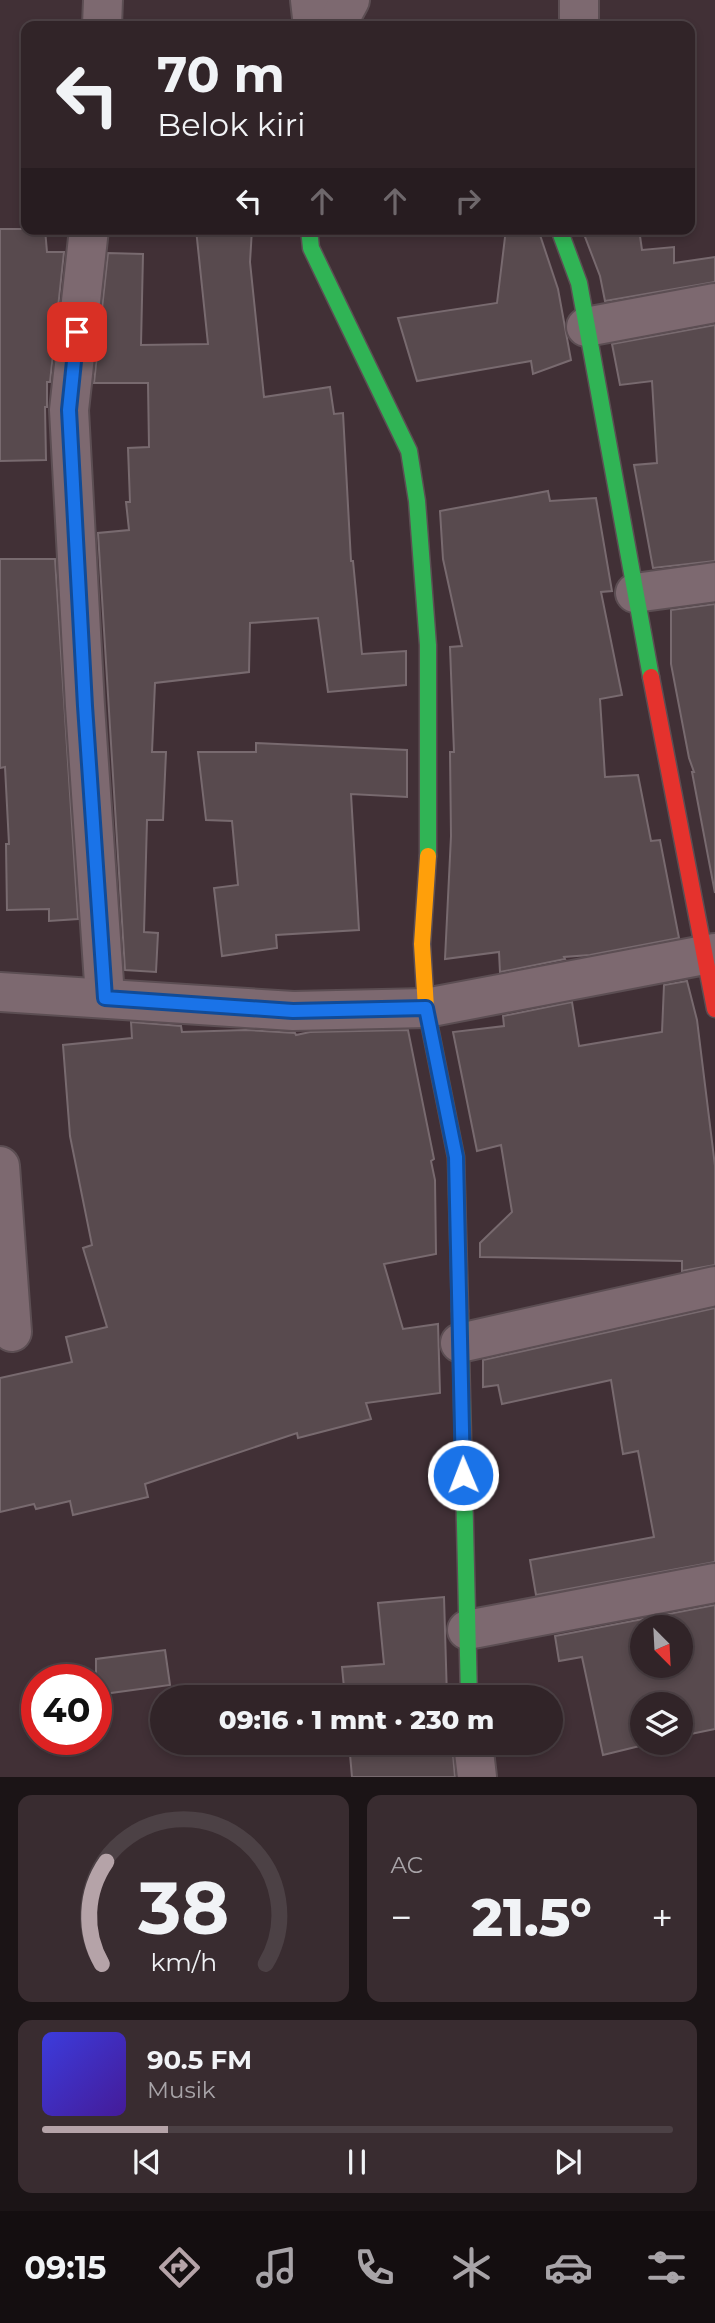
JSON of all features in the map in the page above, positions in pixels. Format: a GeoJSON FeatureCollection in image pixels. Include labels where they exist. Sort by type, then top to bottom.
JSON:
{"type":"FeatureCollection","features":[{"type":"Feature","properties":{"kind":"street"},"geometry":{"type":"LineString","coordinates":[[102,21],[103,0]]}},
{"type":"Feature","properties":{"kind":"street"},"geometry":{"type":"LineString","coordinates":[[310,0],[312,21]]}},
{"type":"Feature","properties":{"kind":"street"},"geometry":{"type":"LineString","coordinates":[[339,21],[350,0]]}},
{"type":"Feature","properties":{"kind":"street"},"geometry":{"type":"LineString","coordinates":[[579,0],[579,21]]}},
{"type":"Feature","properties":{"kind":"street"},"geometry":{"type":"LineString","coordinates":[[88,235],[69,410],[85,706],[105,998]]}},
{"type":"Feature","properties":{"kind":"street"},"geometry":{"type":"LineString","coordinates":[[310,235],[311,248],[354,332],[409,452],[417,501],[428,645],[429,835],[422,944],[426,1008],[456,1157],[469,1685]]}},
{"type":"Feature","properties":{"kind":"street"},"geometry":{"type":"LineString","coordinates":[[561,235],[579,283],[635,593],[710,965],[715,1009]]}},
{"type":"Feature","properties":{"kind":"street"},"geometry":{"type":"LineString","coordinates":[[586,327],[715,303]]}},
{"type":"Feature","properties":{"kind":"street"},"geometry":{"type":"LineString","coordinates":[[635,593],[715,582]]}},
{"type":"Feature","properties":{"kind":"street"},"geometry":{"type":"LineString","coordinates":[[0,992],[293,1011],[426,1008],[710,965]]}},
{"type":"Feature","properties":{"kind":"street"},"geometry":{"type":"LineString","coordinates":[[0,1166],[12,1332]]}},
{"type":"Feature","properties":{"kind":"street"},"geometry":{"type":"LineString","coordinates":[[460,1343],[715,1286]]}},
{"type":"Feature","properties":{"kind":"street"},"geometry":{"type":"LineString","coordinates":[[467,1630],[715,1583]]}},
{"type":"Feature","properties":{"kind":"street"},"geometry":{"type":"LineString","coordinates":[[474,1755],[477,1777]]}},
{"type":"Feature","properties":{"kind":"building"},"geometry":{"type":"Polygon","coordinates":[[[0,229],[21,229],[21,235],[46,235],[47,252],[64,252],[50,382],[47,382],[46,460],[0,461],[0,229]]]}},
{"type":"Feature","properties":{"kind":"building"},"geometry":{"type":"Polygon","coordinates":[[[197,235],[252,235],[250,262],[264,397],[330,387],[334,414],[343,413],[351,561],[362,654],[406,651],[406,685],[328,692],[318,618],[250,623],[249,672],[155,683],[152,752],[166,752],[163,820],[147,820],[144,932],[158,933],[156,972],[125,970],[98,533],[129,530],[126,502],[130,502],[128,448],[149,447],[148,383],[94,383],[108,253],[143,254],[141,345],[208,344],[197,235]]]}},
{"type":"Feature","properties":{"kind":"building"},"geometry":{"type":"Polygon","coordinates":[[[505,235],[540,235],[558,289],[571,360],[533,374],[531,361],[417,381],[398,318],[497,303],[505,235]]]}},
{"type":"Feature","properties":{"kind":"building"},"geometry":{"type":"Polygon","coordinates":[[[584,235],[640,235],[642,250],[674,247],[674,263],[715,257],[715,282],[605,301],[600,276],[584,235]]]}},
{"type":"Feature","properties":{"kind":"building"},"geometry":{"type":"Polygon","coordinates":[[[715,325],[715,561],[653,568],[634,465],[657,463],[652,381],[620,385],[612,344],[715,325]]]}},
{"type":"Feature","properties":{"kind":"building"},"geometry":{"type":"Polygon","coordinates":[[[548,491],[550,501],[596,498],[612,591],[601,592],[622,695],[600,699],[605,777],[638,775],[651,841],[660,840],[679,938],[590,955],[564,957],[565,959],[500,972],[499,952],[445,959],[451,836],[450,752],[454,752],[450,647],[462,646],[443,559],[440,511],[548,491]]]}},
{"type":"Feature","properties":{"kind":"building"},"geometry":{"type":"Polygon","coordinates":[[[0,559],[55,559],[78,919],[49,921],[49,909],[7,910],[6,844],[9,844],[5,767],[0,768],[0,559]]]}},
{"type":"Feature","properties":{"kind":"building"},"geometry":{"type":"Polygon","coordinates":[[[715,604],[715,893],[694,772],[671,664],[671,610],[715,604]]]}},
{"type":"Feature","properties":{"kind":"building"},"geometry":{"type":"Polygon","coordinates":[[[256,743],[407,750],[407,797],[351,794],[359,930],[276,935],[277,948],[222,956],[214,888],[238,885],[232,821],[206,820],[198,752],[256,752],[256,743]]]}},
{"type":"Feature","properties":{"kind":"building"},"geometry":{"type":"Polygon","coordinates":[[[687,981],[697,1020],[715,1166],[715,1265],[682,1271],[682,1261],[480,1257],[480,1243],[512,1212],[501,1145],[477,1151],[453,1032],[504,1026],[503,1016],[572,1002],[579,1046],[662,1032],[664,985],[687,981]]]}},
{"type":"Feature","properties":{"kind":"building"},"geometry":{"type":"Polygon","coordinates":[[[131,1022],[181,1026],[182,1032],[246,1030],[296,1035],[310,1032],[408,1030],[434,1159],[431,1161],[435,1180],[436,1254],[384,1264],[403,1329],[438,1324],[440,1393],[366,1403],[371,1419],[298,1438],[297,1433],[145,1484],[148,1497],[73,1515],[70,1501],[36,1509],[34,1504],[0,1512],[0,1378],[72,1362],[66,1337],[107,1327],[83,1248],[92,1245],[70,1136],[63,1045],[132,1038],[131,1022]]]}},
{"type":"Feature","properties":{"kind":"building"},"geometry":{"type":"Polygon","coordinates":[[[715,1308],[715,1562],[536,1595],[530,1560],[654,1537],[638,1451],[623,1454],[611,1380],[502,1404],[498,1385],[483,1387],[483,1360],[715,1308]]]}},
{"type":"Feature","properties":{"kind":"building"},"geometry":{"type":"Polygon","coordinates":[[[444,1597],[447,1685],[344,1685],[342,1667],[384,1664],[378,1603],[444,1597]]]}},
{"type":"Feature","properties":{"kind":"building"},"geometry":{"type":"Polygon","coordinates":[[[715,1605],[715,1729],[693,1734],[693,1692],[630,1692],[630,1748],[603,1755],[582,1657],[559,1661],[555,1636],[630,1621],[630,1678],[693,1678],[693,1615],[663,1615],[715,1605]]]}},
{"type":"Feature","properties":{"kind":"building"},"geometry":{"type":"Polygon","coordinates":[[[165,1650],[170,1685],[150,1685],[150,1688],[112,1693],[112,1664],[96,1664],[96,1659],[165,1650]]]}},
{"type":"Feature","properties":{"kind":"building"},"geometry":{"type":"Polygon","coordinates":[[[350,1755],[453,1755],[455,1777],[352,1777],[350,1755]]]}},
{"type":"Feature","properties":{"kind":"traffic: fast"},"geometry":{"type":"LineString","coordinates":[[310,235],[311,248],[409,451],[417,501],[428,645],[428,856]]}},
{"type":"Feature","properties":{"kind":"traffic: fast"},"geometry":{"type":"LineString","coordinates":[[561,235],[579,283],[651,677]]}},
{"type":"Feature","properties":{"kind":"traffic: fast"},"geometry":{"type":"LineString","coordinates":[[460,1311],[469,1685]]}},
{"type":"Feature","properties":{"kind":"traffic: slow"},"geometry":{"type":"LineString","coordinates":[[428,856],[422,944],[426,1008],[456,1157],[460,1311]]}},
{"type":"Feature","properties":{"kind":"traffic: jam"},"geometry":{"type":"LineString","coordinates":[[651,677],[715,1009]]}},
{"type":"Feature","properties":{"kind":"route"},"geometry":{"type":"LineString","coordinates":[[77,332],[69,410],[85,706],[105,998],[293,1011],[426,1008],[456,1157],[463,1475]]}}]}
